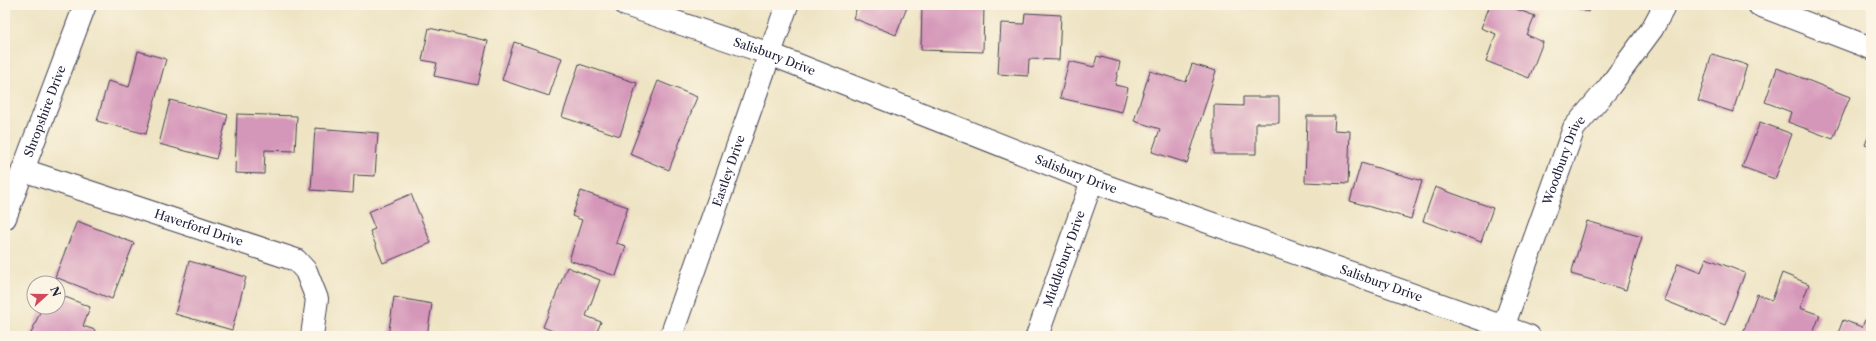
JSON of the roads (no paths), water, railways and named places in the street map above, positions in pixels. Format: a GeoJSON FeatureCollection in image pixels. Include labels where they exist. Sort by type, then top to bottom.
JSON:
{"type":"FeatureCollection","features":[{"type":"Feature","properties":{"kind":"street","name":"Shropshire Drive"},"geometry":{"type":"LineString","coordinates":[[5,218],[85,5]]}},
{"type":"Feature","properties":{"kind":"street","name":"Salisbury Drive"},"geometry":{"type":"LineString","coordinates":[[626,5],[770,54],[1092,181],[1502,332],[1529,336]]}},
{"type":"Feature","properties":{"kind":"street","name":"Eastley Drive"},"geometry":{"type":"LineString","coordinates":[[671,336],[787,5]]}},
{"type":"Feature","properties":{"kind":"street","name":"Woodbury Drive"},"geometry":{"type":"LineString","coordinates":[[1502,332],[1574,128],[1609,87],[1652,29],[1665,5]]}},
{"type":"Feature","properties":{"kind":"street"},"geometry":{"type":"LineString","coordinates":[[1759,5],[1871,48]]}},
{"type":"Feature","properties":{"kind":"street","name":"Haverford Drive"},"geometry":{"type":"LineString","coordinates":[[23,170],[296,260],[306,271],[318,299],[312,336]]}},
{"type":"Feature","properties":{"kind":"street","name":"Middlebury Drive"},"geometry":{"type":"LineString","coordinates":[[1037,336],[1092,181]]}}]}
